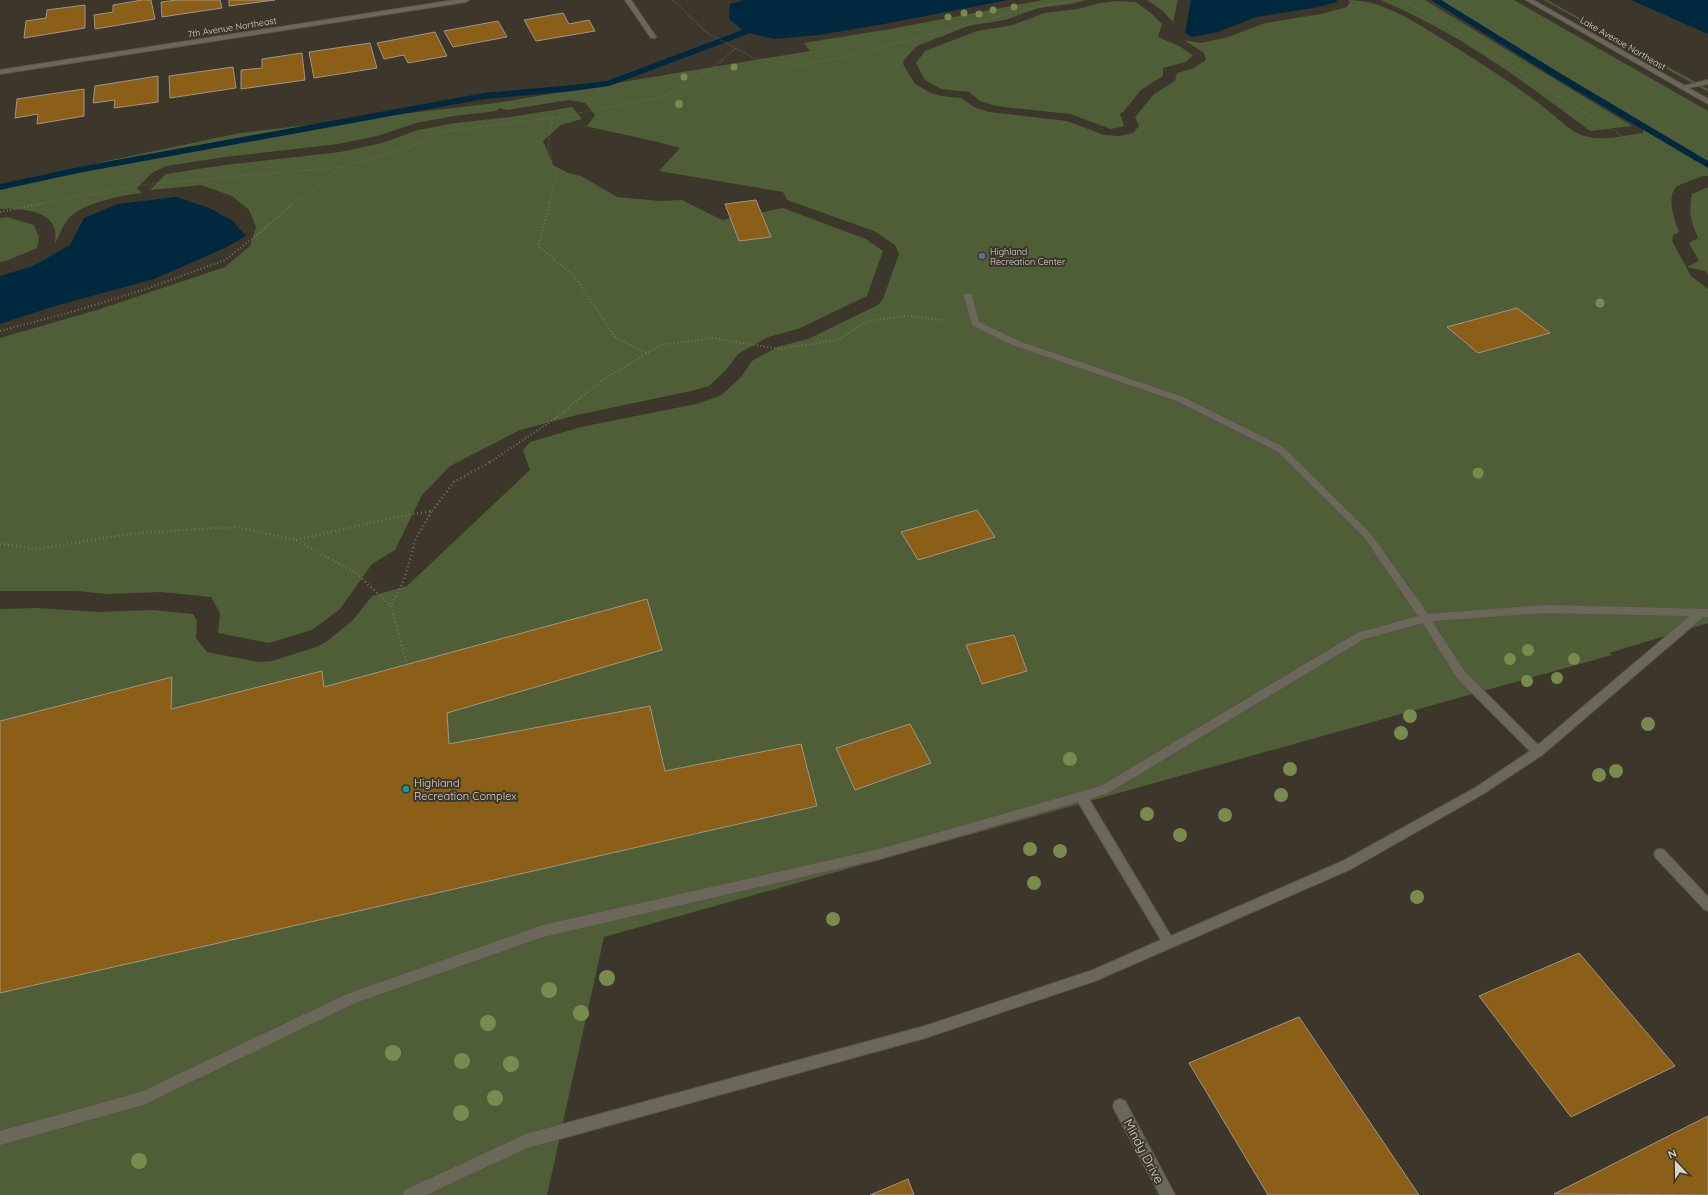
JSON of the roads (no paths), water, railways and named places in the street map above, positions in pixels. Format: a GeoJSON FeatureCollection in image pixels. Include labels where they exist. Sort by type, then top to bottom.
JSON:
{"type":"FeatureCollection","features":[{"type":"Feature","properties":{"kind":"street","name":"7th Avenue Northeast"},"geometry":{"type":"LineString","coordinates":[[0,72],[466,0]]}},
{"type":"Feature","properties":{"kind":"street"},"geometry":{"type":"LineString","coordinates":[[628,0],[653,37]]}},
{"type":"Feature","properties":{"kind":"street","name":"Lake Avenue Northeast"},"geometry":{"type":"LineString","coordinates":[[1529,0],[1708,102]]}},
{"type":"Feature","properties":{"kind":"street"},"geometry":{"type":"LineString","coordinates":[[1682,87],[1708,82]]}},
{"type":"Feature","properties":{"kind":"street"},"geometry":{"type":"LineString","coordinates":[[968,296],[975,323],[1018,344],[1180,399],[1280,449],[1368,535],[1425,618],[1461,676],[1538,752]]}},
{"type":"Feature","properties":{"kind":"street"},"geometry":{"type":"LineString","coordinates":[[0,1138],[143,1098],[352,998],[543,931],[880,854],[1104,790],[1362,636],[1425,618],[1545,609],[1704,613]]}},
{"type":"Feature","properties":{"kind":"street"},"geometry":{"type":"LineString","coordinates":[[410,1195],[526,1141],[925,1032],[1095,975],[1347,865],[1479,791],[1538,752],[1704,613]]}},
{"type":"Feature","properties":{"kind":"street"},"geometry":{"type":"LineString","coordinates":[[1081,797],[1169,943]]}},
{"type":"Feature","properties":{"kind":"street"},"geometry":{"type":"LineString","coordinates":[[1660,854],[1708,905]]}},
{"type":"Feature","properties":{"kind":"street","name":"Mindy Drive"},"geometry":{"type":"LineString","coordinates":[[1120,1106],[1168,1195]]}},
{"type":"Feature","properties":{"kind":"water"},"geometry":{"type":"Polygon","coordinates":[[[744,0],[1008,0],[819,35],[774,39],[745,32],[729,19],[730,4],[744,0]]]}},
{"type":"Feature","properties":{"kind":"water"},"geometry":{"type":"Polygon","coordinates":[[[1191,0],[1336,0],[1338,2],[1313,8],[1256,17],[1218,32],[1192,37],[1185,33],[1191,0]]]}},
{"type":"Feature","properties":{"kind":"water"},"geometry":{"type":"Polygon","coordinates":[[[1631,0],[1708,0],[1708,34],[1631,0]]]}},
{"type":"Feature","properties":{"kind":"water"},"geometry":{"type":"Polygon","coordinates":[[[176,197],[209,208],[233,221],[246,236],[225,248],[154,279],[55,306],[0,324],[0,276],[33,266],[70,245],[84,218],[118,204],[176,197]]]}},
{"type":"Feature","properties":{"kind":"waterway"},"geometry":{"type":"LineString","coordinates":[[1435,0],[1560,77],[1708,165]]}},
{"type":"Feature","properties":{"kind":"waterway"},"geometry":{"type":"LineString","coordinates":[[0,187],[78,170],[484,96],[573,88],[609,83],[745,32]]}},
{"type":"Feature","properties":{"kind":"place","name":"Highland Recreation Center"},"geometry":{"type":"Point","coordinates":[982,256]}},
{"type":"Feature","properties":{"kind":"place","name":"Highland Recreation Complex"},"geometry":{"type":"Point","coordinates":[406,789]}}]}
